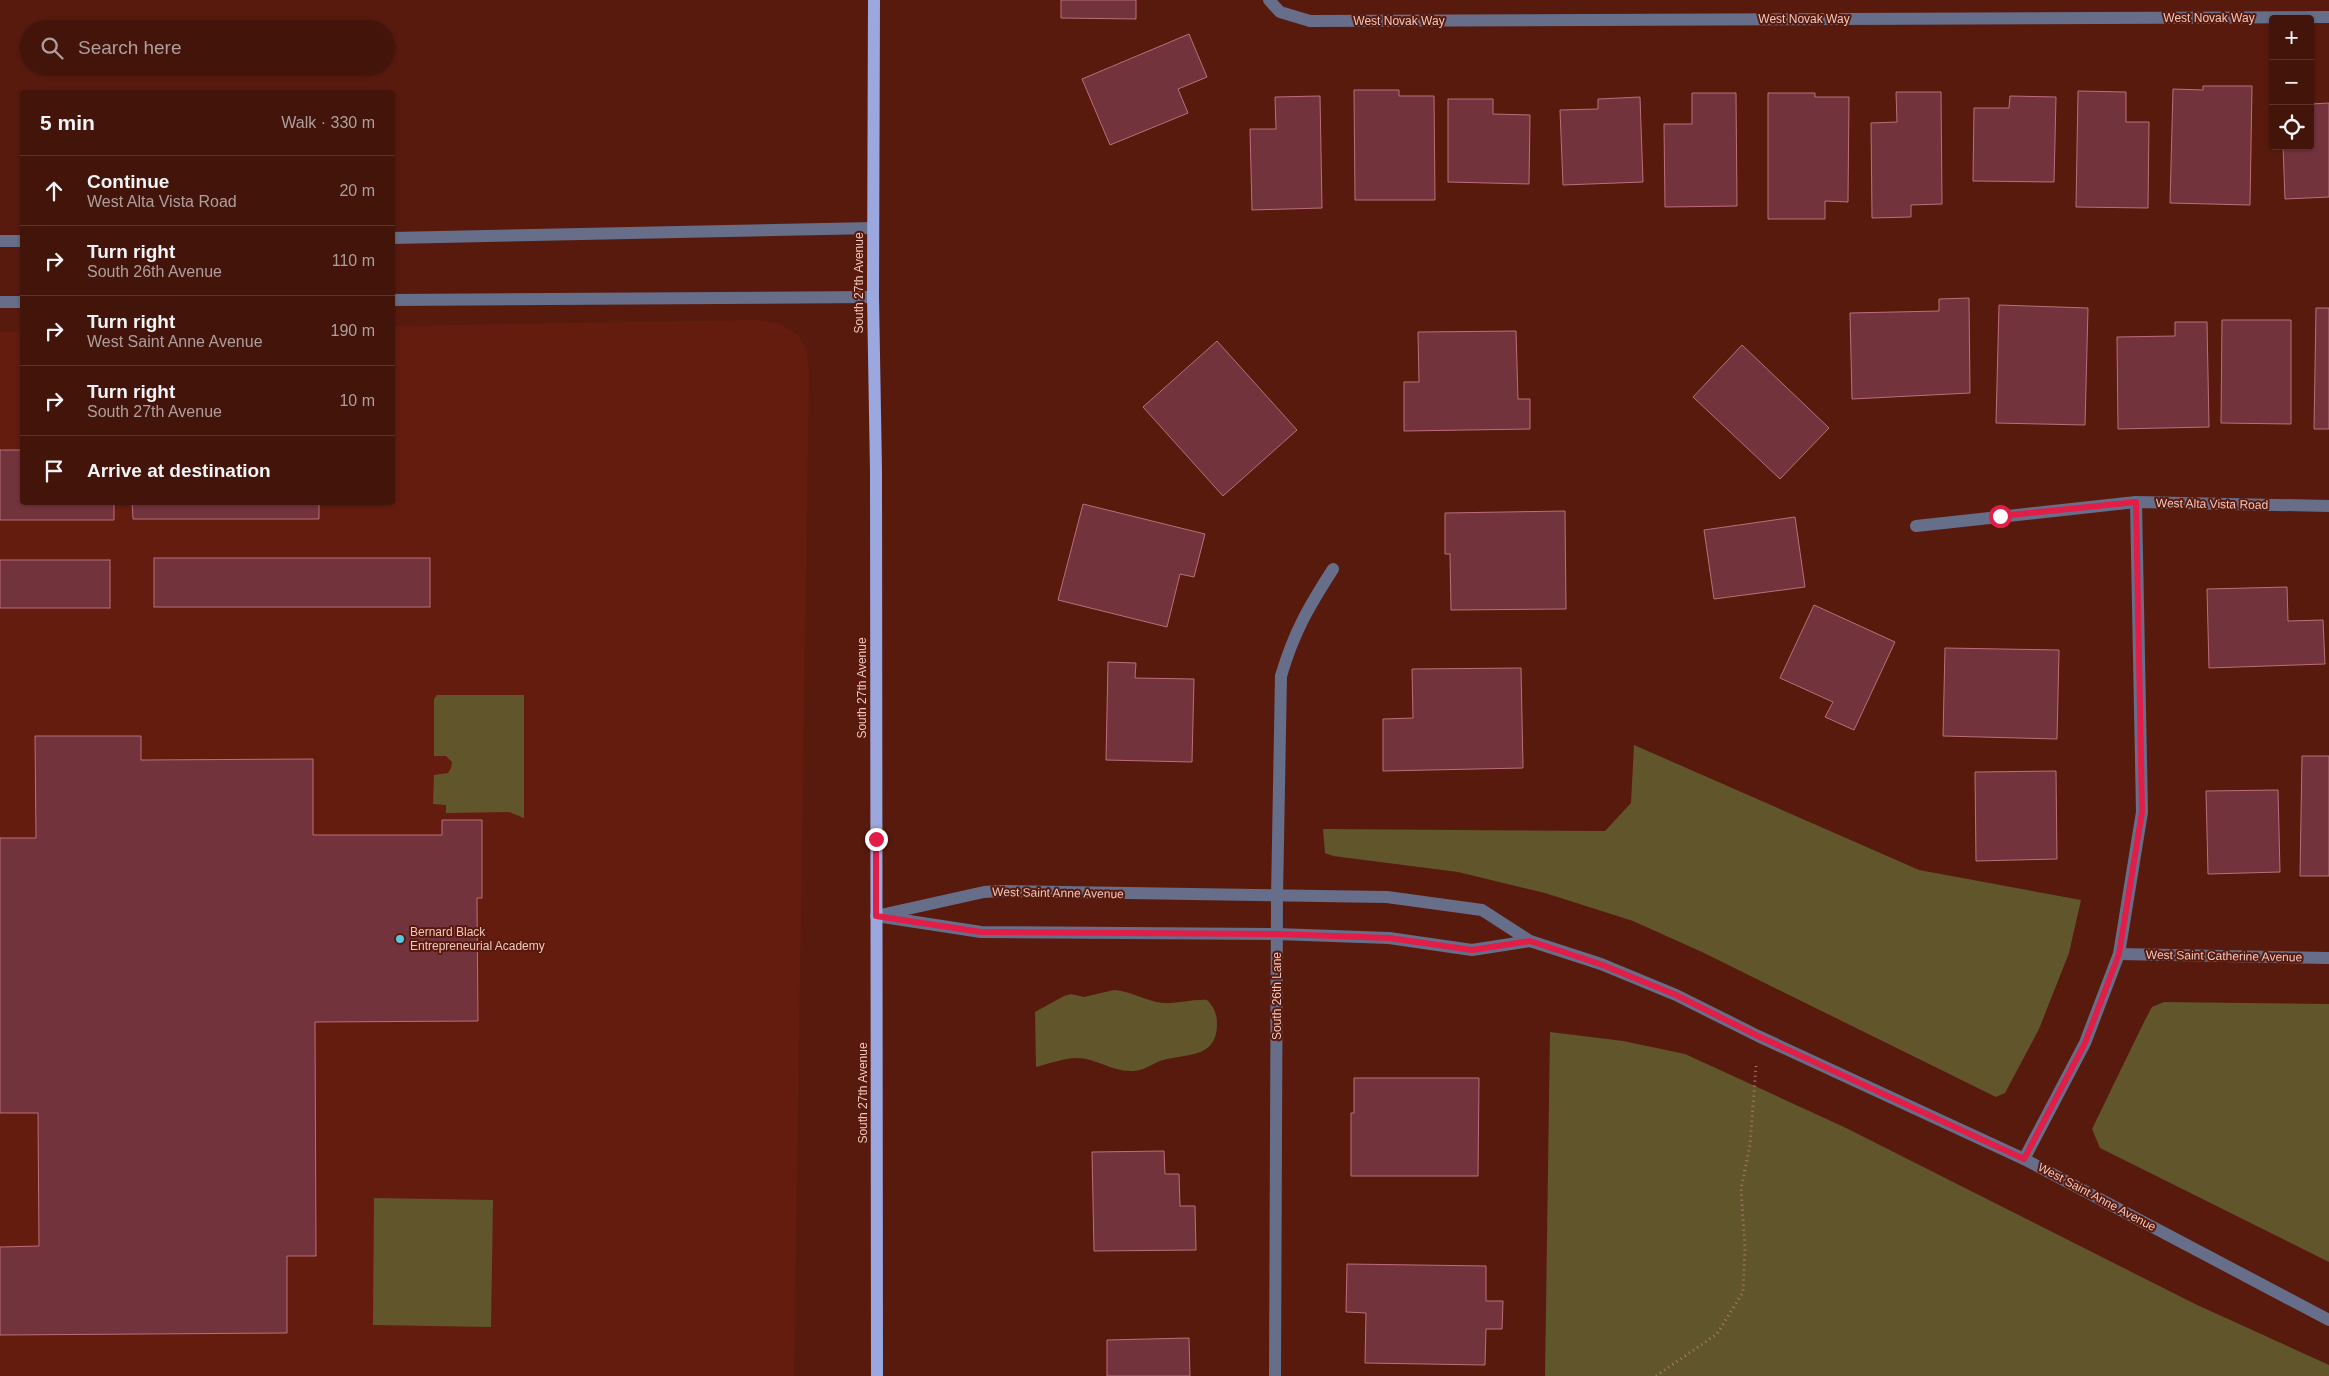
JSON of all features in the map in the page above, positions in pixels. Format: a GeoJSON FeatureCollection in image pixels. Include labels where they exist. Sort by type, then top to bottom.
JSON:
{"type":"FeatureCollection","features":[{"type":"Feature","properties":{"kind":"main road","name":"South 27th Avenue"},"geometry":{"type":"LineString","coordinates":[[874,0],[873,297],[876,471],[877,1376]]}},
{"type":"Feature","properties":{"kind":"street","name":"West Novak Way"},"geometry":{"type":"LineString","coordinates":[[1269,0],[1280,12],[1310,21],[2329,18]]}},
{"type":"Feature","properties":{"kind":"street"},"geometry":{"type":"LineString","coordinates":[[395,238],[873,228]]}},
{"type":"Feature","properties":{"kind":"street"},"geometry":{"type":"LineString","coordinates":[[0,241],[20,241]]}},
{"type":"Feature","properties":{"kind":"street"},"geometry":{"type":"LineString","coordinates":[[395,300],[873,297]]}},
{"type":"Feature","properties":{"kind":"street"},"geometry":{"type":"LineString","coordinates":[[0,302],[20,302]]}},
{"type":"Feature","properties":{"kind":"street"},"geometry":{"type":"LineString","coordinates":[[2024,1159],[2085,1043],[2119,954],[2142,812],[2136,502]]}},
{"type":"Feature","properties":{"kind":"street","name":"West Alta Vista Road"},"geometry":{"type":"LineString","coordinates":[[1916,526],[2136,502],[2329,506]]}},
{"type":"Feature","properties":{"kind":"street","name":"South 26th Lane"},"geometry":{"type":"LineString","coordinates":[[1274,1376],[1277,896],[1281,676],[1290,646],[1304,615],[1333,569]]}},
{"type":"Feature","properties":{"kind":"street","name":"West Saint Anne Avenue"},"geometry":{"type":"LineString","coordinates":[[876,916],[984,892],[1387,897],[1482,910],[1530,941],[1617,970],[1676,995],[1758,1036],[2024,1159],[2329,1320]]}},
{"type":"Feature","properties":{"kind":"street","name":"West Saint Anne Avenue"},"geometry":{"type":"LineString","coordinates":[[876,916],[981,932],[1277,934],[1389,938],[1472,950],[1530,941]]}},
{"type":"Feature","properties":{"kind":"street","name":"West Saint Catherine Avenue"},"geometry":{"type":"LineString","coordinates":[[2119,954],[2329,958]]}},
{"type":"Feature","properties":{"kind":"path"},"geometry":{"type":"LineString","coordinates":[[1656,1376],[1717,1334],[1743,1292],[1745,1248],[1741,1189],[1750,1145],[1758,1036]]}},
{"type":"Feature","properties":{"kind":"shaded area","name":"Bernard Black Entrepreneurial Academy"},"geometry":{"type":"Polygon","coordinates":[[[756,320],[780,324],[798,335],[807,350],[809,376],[794,1376],[0,1376],[0,332],[20,332],[20,505],[395,505],[395,326],[756,320]]]}},
{"type":"Feature","properties":{"kind":"shaded area"},"geometry":{"type":"Polygon","coordinates":[[[437,695],[524,695],[524,818],[509,812],[446,813],[446,805],[433,804],[434,775],[448,773],[452,762],[446,756],[434,756],[434,699],[437,695]]]}},
{"type":"Feature","properties":{"kind":"shaded area"},"geometry":{"type":"Polygon","coordinates":[[[1634,745],[1919,870],[2081,900],[2069,953],[2039,1029],[2005,1093],[1996,1097],[1702,952],[1633,921],[1545,893],[1458,872],[1333,856],[1325,853],[1323,829],[1605,831],[1631,803],[1634,745]]]}},
{"type":"Feature","properties":{"kind":"shaded area"},"geometry":{"type":"Polygon","coordinates":[[[1114,990],[1163,1003],[1207,1000],[1215,1011],[1217,1020],[1216,1036],[1211,1044],[1198,1053],[1160,1061],[1136,1071],[1125,1071],[1091,1060],[1077,1058],[1036,1067],[1035,1012],[1071,994],[1084,997],[1114,990]]]}},
{"type":"Feature","properties":{"kind":"shaded area"},"geometry":{"type":"Polygon","coordinates":[[[2164,1002],[2329,1004],[2329,1262],[2100,1148],[2092,1129],[2152,1007],[2164,1002]]]}},
{"type":"Feature","properties":{"kind":"shaded area"},"geometry":{"type":"Polygon","coordinates":[[[1550,1032],[1623,1041],[1685,1054],[1844,1127],[2195,1304],[2329,1365],[2329,1376],[1545,1376],[1550,1032]]]}},
{"type":"Feature","properties":{"kind":"shaded area"},"geometry":{"type":"Polygon","coordinates":[[[374,1198],[493,1200],[491,1327],[373,1325],[374,1198]]]}},
{"type":"Feature","properties":{"kind":"building"},"geometry":{"type":"Polygon","coordinates":[[[1061,0],[1136,0],[1136,19],[1061,18],[1061,0]]]}},
{"type":"Feature","properties":{"kind":"building"},"geometry":{"type":"Polygon","coordinates":[[[1189,34],[1207,77],[1178,89],[1188,113],[1110,145],[1082,79],[1189,34]]]}},
{"type":"Feature","properties":{"kind":"building"},"geometry":{"type":"Polygon","coordinates":[[[2203,86],[2252,86],[2250,205],[2170,203],[2173,89],[2203,90],[2203,86]]]}},
{"type":"Feature","properties":{"kind":"building"},"geometry":{"type":"Polygon","coordinates":[[[1354,90],[1399,90],[1399,96],[1434,96],[1435,200],[1355,200],[1354,90]]]}},
{"type":"Feature","properties":{"kind":"building"},"geometry":{"type":"Polygon","coordinates":[[[2078,91],[2126,92],[2126,122],[2149,122],[2148,208],[2076,207],[2078,91]]]}},
{"type":"Feature","properties":{"kind":"building"},"geometry":{"type":"Polygon","coordinates":[[[1896,92],[1941,92],[1942,204],[1911,205],[1911,217],[1872,218],[1871,123],[1897,122],[1896,92]]]}},
{"type":"Feature","properties":{"kind":"building"},"geometry":{"type":"Polygon","coordinates":[[[1692,93],[1736,93],[1737,206],[1665,207],[1664,124],[1692,124],[1692,93]]]}},
{"type":"Feature","properties":{"kind":"building"},"geometry":{"type":"Polygon","coordinates":[[[1768,93],[1815,93],[1815,97],[1849,97],[1848,202],[1825,201],[1825,219],[1768,219],[1768,93]]]}},
{"type":"Feature","properties":{"kind":"building"},"geometry":{"type":"Polygon","coordinates":[[[1320,96],[1322,208],[1252,210],[1250,129],[1276,129],[1275,97],[1320,96]]]}},
{"type":"Feature","properties":{"kind":"building"},"geometry":{"type":"Polygon","coordinates":[[[2010,96],[2056,97],[2054,182],[1973,181],[1974,108],[2009,108],[2010,96]]]}},
{"type":"Feature","properties":{"kind":"building"},"geometry":{"type":"Polygon","coordinates":[[[1640,97],[1643,182],[1563,185],[1560,110],[1598,109],[1598,99],[1640,97]]]}},
{"type":"Feature","properties":{"kind":"building"},"geometry":{"type":"Polygon","coordinates":[[[1448,99],[1493,99],[1493,114],[1530,115],[1529,184],[1448,182],[1448,99]]]}},
{"type":"Feature","properties":{"kind":"building"},"geometry":{"type":"Polygon","coordinates":[[[2329,103],[2329,197],[2285,199],[2283,150],[2314,150],[2314,104],[2329,103]]]}},
{"type":"Feature","properties":{"kind":"building"},"geometry":{"type":"Polygon","coordinates":[[[1969,298],[1970,393],[1852,399],[1850,313],[1939,311],[1939,299],[1969,298]]]}},
{"type":"Feature","properties":{"kind":"building"},"geometry":{"type":"Polygon","coordinates":[[[1999,305],[2088,308],[2085,425],[1996,423],[1999,305]]]}},
{"type":"Feature","properties":{"kind":"building"},"geometry":{"type":"Polygon","coordinates":[[[2316,308],[2329,308],[2329,429],[2314,429],[2316,308]]]}},
{"type":"Feature","properties":{"kind":"building"},"geometry":{"type":"Polygon","coordinates":[[[2222,320],[2291,320],[2291,424],[2221,423],[2222,320]]]}},
{"type":"Feature","properties":{"kind":"building"},"geometry":{"type":"Polygon","coordinates":[[[2175,322],[2207,322],[2209,427],[2118,429],[2117,337],[2175,336],[2175,322]]]}},
{"type":"Feature","properties":{"kind":"building"},"geometry":{"type":"Polygon","coordinates":[[[1516,331],[1518,399],[1530,399],[1530,429],[1404,431],[1404,382],[1419,382],[1418,332],[1516,331]]]}},
{"type":"Feature","properties":{"kind":"building"},"geometry":{"type":"Polygon","coordinates":[[[1217,341],[1297,430],[1223,496],[1143,407],[1217,341]]]}},
{"type":"Feature","properties":{"kind":"building"},"geometry":{"type":"Polygon","coordinates":[[[1742,345],[1829,428],[1780,479],[1693,397],[1742,345]]]}},
{"type":"Feature","properties":{"kind":"building"},"geometry":{"type":"Polygon","coordinates":[[[0,450],[20,450],[20,505],[114,505],[114,520],[0,520],[0,450]]]}},
{"type":"Feature","properties":{"kind":"building"},"geometry":{"type":"Polygon","coordinates":[[[1083,504],[1205,534],[1194,577],[1180,574],[1167,627],[1058,600],[1083,504]]]}},
{"type":"Feature","properties":{"kind":"building"},"geometry":{"type":"Polygon","coordinates":[[[132,505],[319,505],[319,519],[133,519],[132,505]]]}},
{"type":"Feature","properties":{"kind":"building"},"geometry":{"type":"Polygon","coordinates":[[[1565,511],[1566,609],[1451,610],[1450,554],[1445,554],[1445,513],[1565,511]]]}},
{"type":"Feature","properties":{"kind":"building"},"geometry":{"type":"Polygon","coordinates":[[[1795,517],[1805,587],[1714,599],[1704,530],[1795,517]]]}},
{"type":"Feature","properties":{"kind":"building"},"geometry":{"type":"Polygon","coordinates":[[[154,558],[430,558],[430,607],[154,607],[154,558]]]}},
{"type":"Feature","properties":{"kind":"building"},"geometry":{"type":"Polygon","coordinates":[[[0,560],[110,560],[110,608],[0,608],[0,560]]]}},
{"type":"Feature","properties":{"kind":"building"},"geometry":{"type":"Polygon","coordinates":[[[2287,587],[2288,621],[2323,620],[2325,664],[2209,668],[2207,589],[2287,587]]]}},
{"type":"Feature","properties":{"kind":"building"},"geometry":{"type":"Polygon","coordinates":[[[1814,605],[1895,642],[1854,730],[1825,717],[1833,702],[1780,678],[1814,605]]]}},
{"type":"Feature","properties":{"kind":"building"},"geometry":{"type":"Polygon","coordinates":[[[1945,648],[2059,650],[2057,739],[1943,736],[1945,648]]]}},
{"type":"Feature","properties":{"kind":"building"},"geometry":{"type":"Polygon","coordinates":[[[1108,662],[1136,663],[1135,678],[1194,679],[1192,762],[1106,760],[1108,662]]]}},
{"type":"Feature","properties":{"kind":"building"},"geometry":{"type":"Polygon","coordinates":[[[1521,668],[1523,768],[1383,771],[1383,719],[1413,718],[1412,669],[1521,668]]]}},
{"type":"Feature","properties":{"kind":"building"},"geometry":{"type":"Polygon","coordinates":[[[35,736],[141,736],[141,760],[313,759],[313,835],[442,835],[442,820],[482,820],[482,898],[477,898],[478,1021],[315,1022],[316,1256],[287,1256],[287,1333],[0,1335],[0,1247],[39,1246],[38,1113],[0,1113],[0,838],[36,838],[35,736]]]}},
{"type":"Feature","properties":{"kind":"building"},"geometry":{"type":"Polygon","coordinates":[[[2302,756],[2329,756],[2329,876],[2300,876],[2302,756]]]}},
{"type":"Feature","properties":{"kind":"building"},"geometry":{"type":"Polygon","coordinates":[[[2056,771],[2057,859],[1976,861],[1975,772],[2056,771]]]}},
{"type":"Feature","properties":{"kind":"building"},"geometry":{"type":"Polygon","coordinates":[[[2278,790],[2280,872],[2208,874],[2206,791],[2278,790]]]}},
{"type":"Feature","properties":{"kind":"building"},"geometry":{"type":"Polygon","coordinates":[[[1354,1078],[1479,1078],[1478,1176],[1351,1176],[1351,1113],[1354,1113],[1354,1078]]]}},
{"type":"Feature","properties":{"kind":"building"},"geometry":{"type":"Polygon","coordinates":[[[1164,1151],[1165,1174],[1179,1174],[1180,1206],[1195,1206],[1196,1250],[1094,1251],[1092,1152],[1164,1151]]]}},
{"type":"Feature","properties":{"kind":"building"},"geometry":{"type":"Polygon","coordinates":[[[1347,1264],[1486,1266],[1486,1301],[1503,1301],[1502,1329],[1486,1329],[1485,1365],[1365,1363],[1366,1313],[1346,1312],[1347,1264]]]}},
{"type":"Feature","properties":{"kind":"building"},"geometry":{"type":"Polygon","coordinates":[[[1189,1338],[1190,1376],[1107,1376],[1107,1340],[1189,1338]]]}},
{"type":"Feature","properties":{"kind":"place","name":"Bernard Black Entrepreneurial Academy"},"geometry":{"type":"Point","coordinates":[400,939]}},
{"type":"Feature","properties":{"kind":"route"},"geometry":{"type":"LineString","coordinates":[[876,839],[876,916],[981,932],[1277,934],[1389,938],[1472,950],[1530,941],[1600,964],[1676,995],[1758,1036],[2024,1159],[2085,1043],[2119,954],[2142,812],[2136,502],[2000,516]]}}]}
